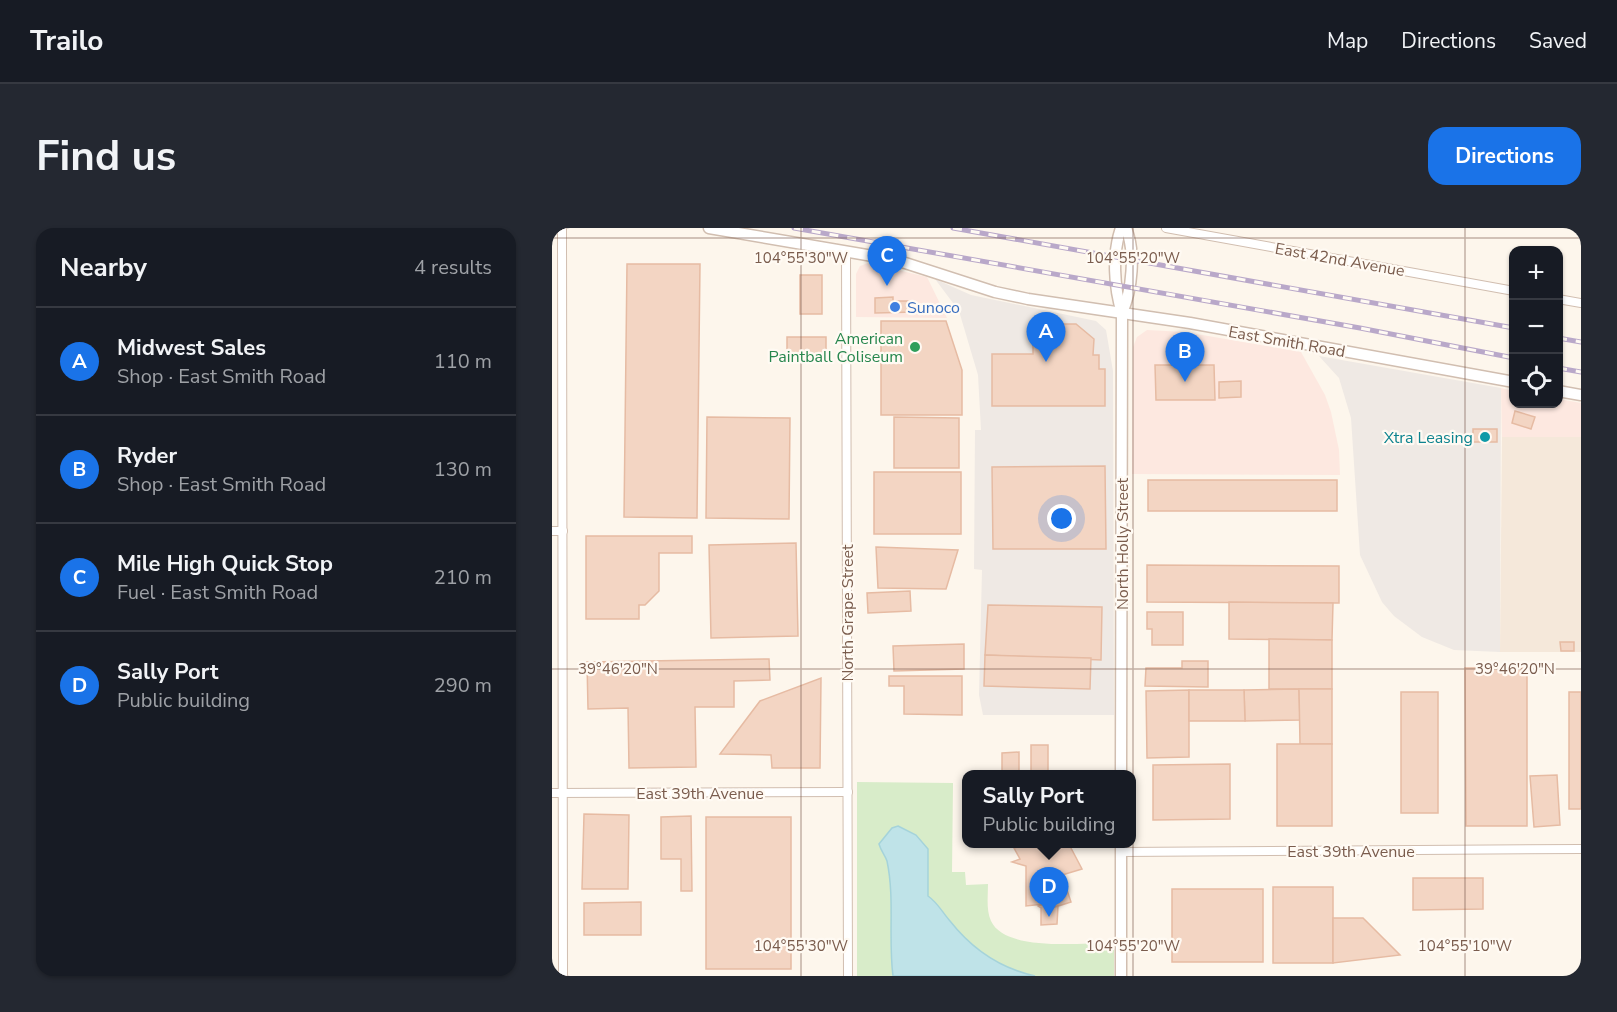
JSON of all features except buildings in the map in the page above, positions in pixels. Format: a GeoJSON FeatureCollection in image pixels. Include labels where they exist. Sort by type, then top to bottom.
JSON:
{"type":"FeatureCollection","features":[{"type":"Feature","properties":{"kind":"street"},"geometry":{"type":"LineString","coordinates":[[562,228],[563,976]]}},
{"type":"Feature","properties":{"kind":"street","name":"East Smith Road"},"geometry":{"type":"LineString","coordinates":[[709,228],[846,251],[928,269],[1003,294],[1509,381]]}},
{"type":"Feature","properties":{"kind":"street","name":"North Holly Street"},"geometry":{"type":"LineString","coordinates":[[1121,228],[1117,239],[1116,294],[1122,313],[1121,770]]}},
{"type":"Feature","properties":{"kind":"street","name":"North Holly Street"},"geometry":{"type":"LineString","coordinates":[[1122,313],[1129,296],[1131,239],[1126,228]]}},
{"type":"Feature","properties":{"kind":"street","name":"East 42nd Avenue"},"geometry":{"type":"LineString","coordinates":[[1166,228],[1509,290]]}},
{"type":"Feature","properties":{"kind":"street","name":"North Grape Street"},"geometry":{"type":"LineString","coordinates":[[846,251],[848,976]]}},
{"type":"Feature","properties":{"kind":"street"},"geometry":{"type":"LineString","coordinates":[[1563,300],[1581,303]]}},
{"type":"Feature","properties":{"kind":"street"},"geometry":{"type":"LineString","coordinates":[[1563,392],[1581,395]]}},
{"type":"Feature","properties":{"kind":"street"},"geometry":{"type":"LineString","coordinates":[[552,531],[563,531]]}},
{"type":"Feature","properties":{"kind":"street","name":"East 39th Avenue"},"geometry":{"type":"LineString","coordinates":[[552,793],[848,792]]}},
{"type":"Feature","properties":{"kind":"street"},"geometry":{"type":"LineString","coordinates":[[1121,848],[1121,976]]}},
{"type":"Feature","properties":{"kind":"street","name":"East 39th Avenue"},"geometry":{"type":"LineString","coordinates":[[1121,848],[1581,849]]}},
{"type":"Feature","properties":{"kind":"shaded area"},"geometry":{"type":"Polygon","coordinates":[[[868,263],[927,277],[947,318],[856,317],[856,274],[860,266],[868,263]]]}},
{"type":"Feature","properties":{"kind":"shaded area"},"geometry":{"type":"Polygon","coordinates":[[[935,279],[971,295],[1096,321],[1106,330],[1113,371],[1114,715],[983,715],[979,695],[982,570],[974,569],[975,430],[981,430],[978,375],[959,311],[935,279]]]}},
{"type":"Feature","properties":{"kind":"shaded area"},"geometry":{"type":"Polygon","coordinates":[[[1147,330],[1185,332],[1301,352],[1325,395],[1331,412],[1339,450],[1340,475],[1132,474],[1133,347],[1137,337],[1147,330]]]}},
{"type":"Feature","properties":{"kind":"shaded area","name":"Xtra Leasing"},"geometry":{"type":"Polygon","coordinates":[[[1319,356],[1501,388],[1500,652],[1454,650],[1422,637],[1394,616],[1382,602],[1360,555],[1351,418],[1339,378],[1319,356]]]}},
{"type":"Feature","properties":{"kind":"shaded area"},"geometry":{"type":"Polygon","coordinates":[[[1501,388],[1509,390],[1509,408],[1563,408],[1563,400],[1581,403],[1581,437],[1502,437],[1501,388]]]}},
{"type":"Feature","properties":{"kind":"shaded area"},"geometry":{"type":"Polygon","coordinates":[[[1502,437],[1581,437],[1581,652],[1500,652],[1502,437]]]}},
{"type":"Feature","properties":{"kind":"green space"},"geometry":{"type":"Polygon","coordinates":[[[857,782],[953,783],[952,872],[965,872],[966,885],[988,884],[989,917],[999,931],[1012,938],[1047,944],[1114,943],[1114,976],[857,976],[857,782]]]}},
{"type":"Feature","properties":{"kind":"water"},"geometry":{"type":"Polygon","coordinates":[[[898,826],[916,835],[928,849],[928,896],[958,931],[987,956],[1010,968],[1035,976],[893,976],[889,875],[887,861],[879,844],[892,828],[898,826]]]}},
{"type":"Feature","properties":{"kind":"railway"},"geometry":{"type":"LineString","coordinates":[[794,228],[1360,328],[1509,357]]}},
{"type":"Feature","properties":{"kind":"railway"},"geometry":{"type":"LineString","coordinates":[[953,228],[1509,327]]}},
{"type":"Feature","properties":{"kind":"railway"},"geometry":{"type":"LineString","coordinates":[[1563,339],[1581,342]]}},
{"type":"Feature","properties":{"kind":"railway"},"geometry":{"type":"LineString","coordinates":[[1563,369],[1581,372]]}},
{"type":"Feature","properties":{"kind":"place","name":"Mile High Quick Stop"},"geometry":{"type":"Point","coordinates":[887,286]}},
{"type":"Feature","properties":{"kind":"place","name":"Sunoco"},"geometry":{"type":"Point","coordinates":[895,307]}},
{"type":"Feature","properties":{"kind":"place","name":"American Paintball Coliseum"},"geometry":{"type":"Point","coordinates":[915,347]}},
{"type":"Feature","properties":{"kind":"place","name":"Midwest Sales"},"geometry":{"type":"Point","coordinates":[1046,362]}},
{"type":"Feature","properties":{"kind":"place","name":"Ryder"},"geometry":{"type":"Point","coordinates":[1185,382]}},
{"type":"Feature","properties":{"kind":"place","name":"Xtra Leasing"},"geometry":{"type":"Point","coordinates":[1485,437]}},
{"type":"Feature","properties":{"kind":"place","name":"Sally Port"},"geometry":{"type":"Point","coordinates":[1049,917]}}]}
